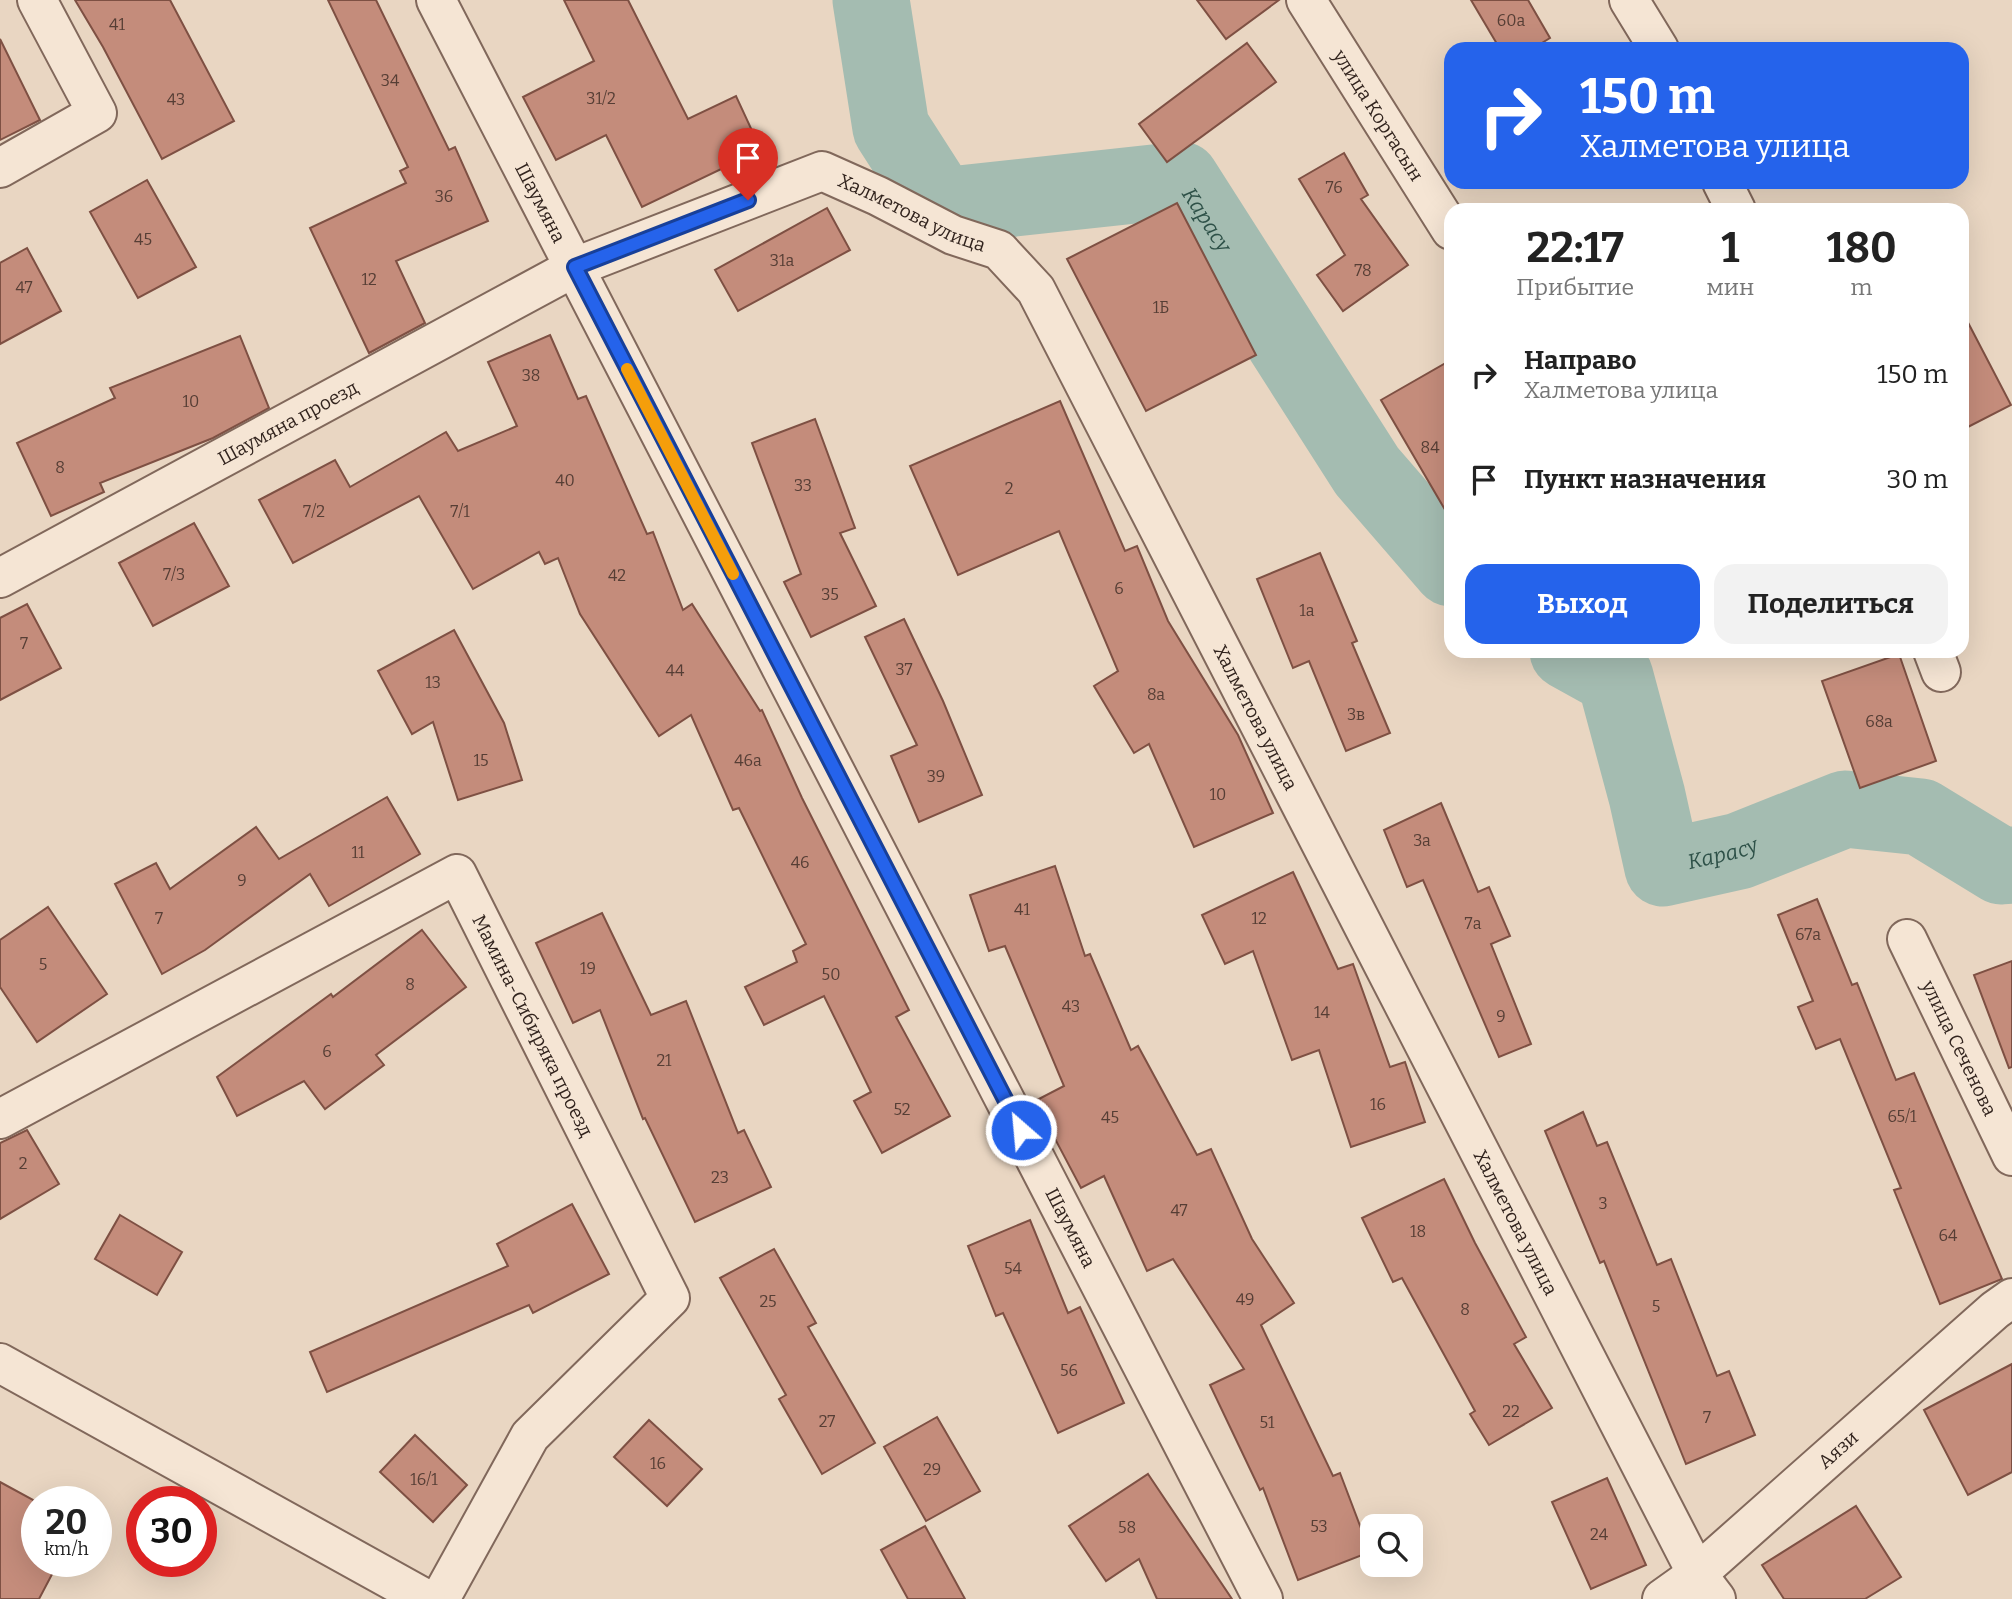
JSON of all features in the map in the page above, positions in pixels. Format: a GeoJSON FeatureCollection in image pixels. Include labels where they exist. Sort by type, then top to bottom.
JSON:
{"type":"FeatureCollection","features":[{"type":"Feature","properties":{"kind":"street"},"geometry":{"type":"LineString","coordinates":[[0,168],[97,113],[37,0]]}},
{"type":"Feature","properties":{"kind":"street","name":"Шаумяна"},"geometry":{"type":"LineString","coordinates":[[436,0],[1263,1599]]}},
{"type":"Feature","properties":{"kind":"street","name":"улица Коргасын"},"geometry":{"type":"LineString","coordinates":[[1306,0],[1444,219]]}},
{"type":"Feature","properties":{"kind":"street"},"geometry":{"type":"LineString","coordinates":[[1629,0],[1655,42]]}},
{"type":"Feature","properties":{"kind":"street","name":"Халметова улица"},"geometry":{"type":"LineString","coordinates":[[575,267],[822,171],[878,196],[953,235],[999,250],[1037,290],[1707,1586]]}},
{"type":"Feature","properties":{"kind":"street","name":"Шаумяна проезд"},"geometry":{"type":"LineString","coordinates":[[0,578],[575,267]]}},
{"type":"Feature","properties":{"kind":"street","name":"Мамина-Сибиряка проезд"},"geometry":{"type":"LineString","coordinates":[[0,1119],[457,874],[670,1298],[530,1436],[440,1599]]}},
{"type":"Feature","properties":{"kind":"street","name":"улица Сеченова"},"geometry":{"type":"LineString","coordinates":[[1907,939],[2012,1156]]}},
{"type":"Feature","properties":{"kind":"street","name":"Аязи"},"geometry":{"type":"LineString","coordinates":[[1662,1599],[1707,1586],[1995,1310],[2012,1298]]}},
{"type":"Feature","properties":{"kind":"street"},"geometry":{"type":"LineString","coordinates":[[0,1363],[426,1599]]}},
{"type":"Feature","properties":{"kind":"building"},"geometry":{"type":"Polygon","coordinates":[[[75,0],[170,0],[234,121],[162,159],[75,0]]]}},
{"type":"Feature","properties":{"kind":"building"},"geometry":{"type":"Polygon","coordinates":[[[328,0],[376,0],[449,150],[455,147],[488,221],[396,261],[425,323],[369,353],[310,228],[406,183],[400,171],[408,167],[328,0]]]}},
{"type":"Feature","properties":{"kind":"building"},"geometry":{"type":"Polygon","coordinates":[[[564,0],[628,0],[688,119],[736,96],[761,150],[642,207],[606,135],[556,160],[523,97],[594,61],[564,0]]]}},
{"type":"Feature","properties":{"kind":"building"},"geometry":{"type":"Polygon","coordinates":[[[1197,0],[1279,0],[1226,39],[1197,0]]]}},
{"type":"Feature","properties":{"kind":"building"},"geometry":{"type":"Polygon","coordinates":[[[1471,0],[1528,0],[1550,38],[1543,42],[1496,42],[1471,0]]]}},
{"type":"Feature","properties":{"kind":"building"},"geometry":{"type":"Polygon","coordinates":[[[0,39],[40,120],[0,140],[0,39]]]}},
{"type":"Feature","properties":{"kind":"building"},"geometry":{"type":"Polygon","coordinates":[[[1247,43],[1276,82],[1167,162],[1139,124],[1247,43]]]}},
{"type":"Feature","properties":{"kind":"building"},"geometry":{"type":"Polygon","coordinates":[[[1344,153],[1368,195],[1361,199],[1408,265],[1343,311],[1317,275],[1345,255],[1299,179],[1344,153]]]}},
{"type":"Feature","properties":{"kind":"building"},"geometry":{"type":"Polygon","coordinates":[[[147,180],[196,267],[138,298],[90,212],[147,180]]]}},
{"type":"Feature","properties":{"kind":"building"},"geometry":{"type":"Polygon","coordinates":[[[1177,203],[1256,355],[1146,411],[1067,259],[1177,203]]]}},
{"type":"Feature","properties":{"kind":"building"},"geometry":{"type":"Polygon","coordinates":[[[827,208],[850,250],[738,311],[715,270],[827,208]]]}},
{"type":"Feature","properties":{"kind":"building"},"geometry":{"type":"Polygon","coordinates":[[[27,248],[61,311],[0,344],[0,263],[27,248]]]}},
{"type":"Feature","properties":{"kind":"building"},"geometry":{"type":"Polygon","coordinates":[[[1969,324],[2011,405],[1969,426],[1969,324]]]}},
{"type":"Feature","properties":{"kind":"building"},"geometry":{"type":"Polygon","coordinates":[[[550,335],[578,399],[586,396],[647,534],[653,532],[683,610],[692,604],[760,711],[762,710],[802,798],[909,1010],[896,1017],[950,1116],[882,1153],[854,1101],[871,1092],[824,996],[764,1025],[745,987],[797,962],[793,951],[806,944],[739,808],[733,810],[691,715],[659,736],[580,614],[558,558],[545,564],[539,552],[473,589],[419,496],[293,563],[259,500],[335,460],[350,487],[446,432],[458,451],[517,426],[488,362],[550,335]]]}},
{"type":"Feature","properties":{"kind":"building"},"geometry":{"type":"Polygon","coordinates":[[[240,336],[269,408],[213,438],[100,483],[104,492],[51,516],[17,443],[115,398],[110,388],[240,336]]]}},
{"type":"Feature","properties":{"kind":"building"},"geometry":{"type":"Polygon","coordinates":[[[1444,364],[1444,508],[1381,400],[1444,364]]]}},
{"type":"Feature","properties":{"kind":"building"},"geometry":{"type":"Polygon","coordinates":[[[1060,401],[1125,551],[1137,546],[1168,621],[1238,735],[1273,813],[1194,847],[1149,744],[1134,753],[1094,686],[1118,671],[1059,531],[958,575],[910,466],[1060,401]]]}},
{"type":"Feature","properties":{"kind":"building"},"geometry":{"type":"Polygon","coordinates":[[[815,419],[855,528],[840,533],[876,606],[811,637],[784,582],[801,574],[752,443],[815,419]]]}},
{"type":"Feature","properties":{"kind":"building"},"geometry":{"type":"Polygon","coordinates":[[[194,523],[229,586],[153,626],[119,563],[194,523]]]}},
{"type":"Feature","properties":{"kind":"building"},"geometry":{"type":"Polygon","coordinates":[[[1320,553],[1357,641],[1352,643],[1390,733],[1346,751],[1309,661],[1293,668],[1257,579],[1320,553]]]}},
{"type":"Feature","properties":{"kind":"building"},"geometry":{"type":"Polygon","coordinates":[[[27,604],[61,668],[0,700],[0,618],[27,604]]]}},
{"type":"Feature","properties":{"kind":"building"},"geometry":{"type":"Polygon","coordinates":[[[904,619],[943,701],[982,795],[919,822],[891,756],[917,745],[865,637],[904,619]]]}},
{"type":"Feature","properties":{"kind":"building"},"geometry":{"type":"Polygon","coordinates":[[[454,630],[504,723],[522,780],[458,800],[433,722],[412,734],[378,671],[454,630]]]}},
{"type":"Feature","properties":{"kind":"building"},"geometry":{"type":"Polygon","coordinates":[[[1888,658],[1900,658],[1936,761],[1860,788],[1822,681],[1888,658]]]}},
{"type":"Feature","properties":{"kind":"building"},"geometry":{"type":"Polygon","coordinates":[[[387,797],[420,854],[329,906],[310,874],[205,950],[162,974],[115,884],[156,863],[170,889],[256,827],[279,859],[387,797]]]}},
{"type":"Feature","properties":{"kind":"building"},"geometry":{"type":"Polygon","coordinates":[[[1441,803],[1478,892],[1489,887],[1510,936],[1491,944],[1531,1044],[1499,1057],[1423,880],[1407,887],[1384,830],[1441,803]]]}},
{"type":"Feature","properties":{"kind":"building"},"geometry":{"type":"Polygon","coordinates":[[[1055,866],[1085,956],[1090,954],[1131,1050],[1138,1046],[1197,1155],[1211,1149],[1252,1239],[1294,1303],[1261,1325],[1333,1476],[1340,1473],[1360,1526],[1360,1556],[1298,1580],[1263,1488],[1260,1490],[1210,1385],[1244,1369],[1173,1259],[1147,1271],[1104,1176],[1081,1188],[1035,1101],[1064,1086],[1005,946],[989,951],[970,895],[1055,866]]]}},
{"type":"Feature","properties":{"kind":"building"},"geometry":{"type":"Polygon","coordinates":[[[1293,872],[1338,969],[1353,964],[1390,1067],[1405,1062],[1425,1122],[1351,1147],[1319,1050],[1292,1060],[1253,951],[1225,964],[1202,915],[1293,872]]]}},
{"type":"Feature","properties":{"kind":"building"},"geometry":{"type":"Polygon","coordinates":[[[1817,899],[1852,985],[1857,983],[1896,1080],[1914,1073],[2002,1279],[1940,1304],[1894,1190],[1901,1188],[1840,1039],[1816,1049],[1798,1007],[1813,1001],[1778,915],[1817,899]]]}},
{"type":"Feature","properties":{"kind":"building"},"geometry":{"type":"Polygon","coordinates":[[[48,907],[107,994],[37,1042],[0,987],[0,940],[48,907]]]}},
{"type":"Feature","properties":{"kind":"building"},"geometry":{"type":"Polygon","coordinates":[[[602,913],[651,1015],[686,1001],[738,1133],[744,1130],[771,1187],[695,1222],[645,1118],[643,1119],[600,1010],[573,1023],[536,943],[602,913]]]}},
{"type":"Feature","properties":{"kind":"building"},"geometry":{"type":"Polygon","coordinates":[[[422,930],[466,987],[376,1055],[384,1065],[325,1109],[304,1081],[237,1116],[217,1077],[331,994],[333,997],[422,930]]]}},
{"type":"Feature","properties":{"kind":"building"},"geometry":{"type":"Polygon","coordinates":[[[2012,961],[2012,1067],[2009,1068],[1974,975],[2012,961]]]}},
{"type":"Feature","properties":{"kind":"building"},"geometry":{"type":"Polygon","coordinates":[[[1583,1112],[1597,1146],[1607,1142],[1657,1265],[1671,1259],[1717,1376],[1729,1371],[1755,1435],[1686,1464],[1604,1261],[1600,1263],[1545,1131],[1583,1112]]]}},
{"type":"Feature","properties":{"kind":"building"},"geometry":{"type":"Polygon","coordinates":[[[27,1130],[59,1184],[0,1219],[0,1143],[27,1130]]]}},
{"type":"Feature","properties":{"kind":"building"},"geometry":{"type":"Polygon","coordinates":[[[1444,1179],[1526,1337],[1514,1344],[1552,1408],[1489,1445],[1470,1414],[1475,1411],[1402,1278],[1393,1282],[1362,1218],[1444,1179]]]}},
{"type":"Feature","properties":{"kind":"building"},"geometry":{"type":"Polygon","coordinates":[[[572,1204],[609,1274],[533,1313],[529,1305],[327,1392],[310,1352],[508,1266],[497,1244],[572,1204]]]}},
{"type":"Feature","properties":{"kind":"building"},"geometry":{"type":"Polygon","coordinates":[[[120,1215],[182,1252],[157,1295],[95,1259],[120,1215]]]}},
{"type":"Feature","properties":{"kind":"building"},"geometry":{"type":"Polygon","coordinates":[[[1030,1220],[1068,1313],[1080,1307],[1124,1403],[1058,1433],[1003,1313],[996,1316],[968,1246],[1030,1220]]]}},
{"type":"Feature","properties":{"kind":"building"},"geometry":{"type":"Polygon","coordinates":[[[774,1249],[816,1323],[808,1327],[875,1443],[822,1474],[779,1399],[786,1395],[720,1278],[774,1249]]]}},
{"type":"Feature","properties":{"kind":"building"},"geometry":{"type":"Polygon","coordinates":[[[2012,1364],[2012,1472],[1968,1495],[1924,1410],[2012,1364]]]}},
{"type":"Feature","properties":{"kind":"building"},"geometry":{"type":"Polygon","coordinates":[[[937,1417],[980,1491],[926,1521],[884,1447],[937,1417]]]}},
{"type":"Feature","properties":{"kind":"building"},"geometry":{"type":"Polygon","coordinates":[[[649,1420],[702,1469],[667,1506],[614,1457],[649,1420]]]}},
{"type":"Feature","properties":{"kind":"building"},"geometry":{"type":"Polygon","coordinates":[[[415,1435],[467,1485],[433,1522],[380,1472],[415,1435]]]}},
{"type":"Feature","properties":{"kind":"building"},"geometry":{"type":"Polygon","coordinates":[[[1148,1474],[1232,1599],[1157,1599],[1139,1559],[1106,1581],[1069,1526],[1148,1474]]]}},
{"type":"Feature","properties":{"kind":"building"},"geometry":{"type":"Polygon","coordinates":[[[1607,1478],[1646,1565],[1591,1589],[1552,1502],[1607,1478]]]}},
{"type":"Feature","properties":{"kind":"building"},"geometry":{"type":"Polygon","coordinates":[[[0,1482],[21,1493],[21,1577],[51,1577],[39,1599],[0,1599],[0,1482]]]}},
{"type":"Feature","properties":{"kind":"building"},"geometry":{"type":"Polygon","coordinates":[[[1856,1506],[1901,1577],[1865,1599],[1784,1599],[1762,1565],[1856,1506]]]}},
{"type":"Feature","properties":{"kind":"building"},"geometry":{"type":"Polygon","coordinates":[[[925,1526],[965,1599],[908,1599],[881,1550],[925,1526]]]}},
{"type":"Feature","properties":{"kind":"waterway","name":"Карасу"},"geometry":{"type":"LineString","coordinates":[[871,0],[891,128],[941,206],[1181,180],[1367,471],[1444,560]]}},
{"type":"Feature","properties":{"kind":"waterway","name":"Карасу"},"geometry":{"type":"LineString","coordinates":[[1581,658],[1615,677],[1663,868],[1739,851],[1845,809],[1921,817],[2001,866],[2012,865]]}},
{"type":"Feature","properties":{"kind":"slow traffic"},"geometry":{"type":"LineString","coordinates":[[627,369],[733,574]]}},
{"type":"Feature","properties":{"kind":"route"},"geometry":{"type":"LineString","coordinates":[[748,200],[575,267],[1021,1130]]}}]}
